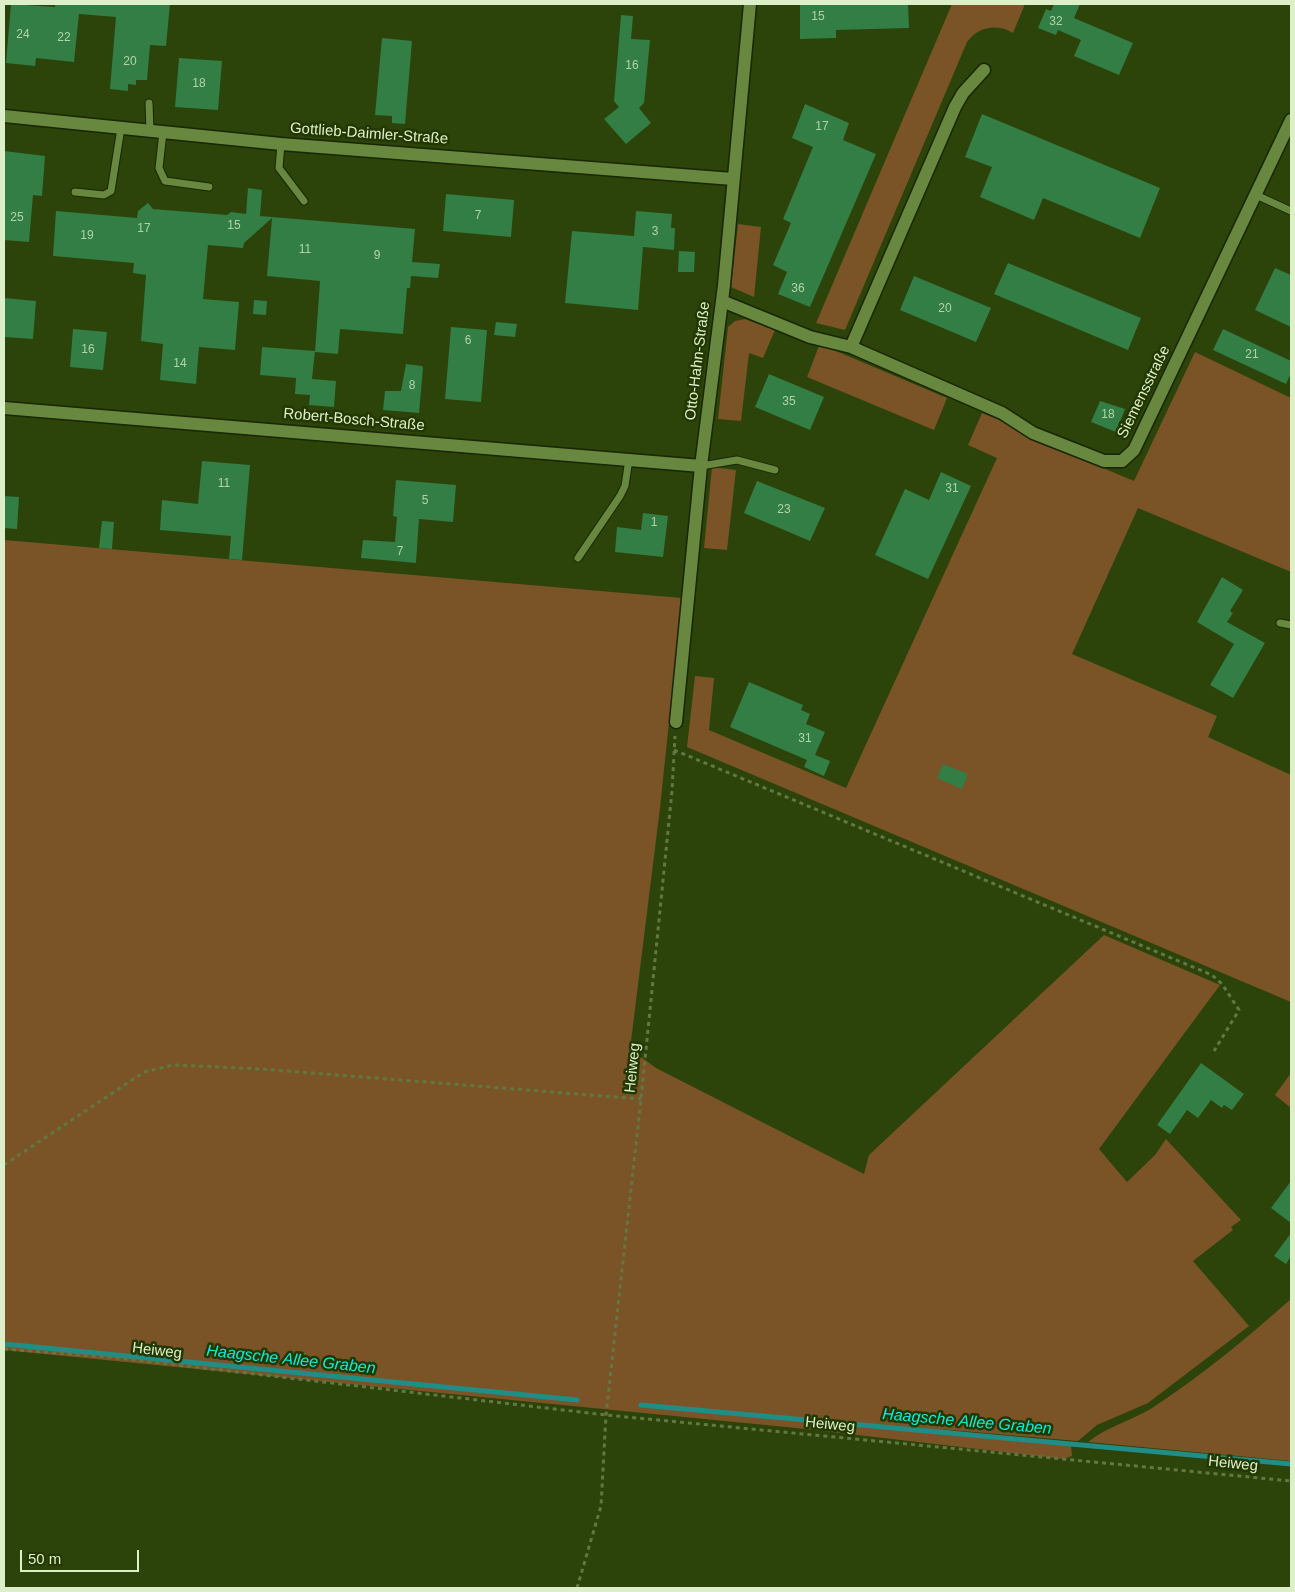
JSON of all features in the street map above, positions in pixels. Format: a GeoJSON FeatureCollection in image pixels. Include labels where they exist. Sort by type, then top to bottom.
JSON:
{"type":"FeatureCollection","features":[{"type":"Feature","properties":{"kind":"street","name":"Otto-Hahn-Straße"},"geometry":{"type":"LineString","coordinates":[[676,722],[701,466],[722,301],[750,4]]}},
{"type":"Feature","properties":{"kind":"street"},"geometry":{"type":"LineString","coordinates":[[851,348],[955,106],[984,70]]}},
{"type":"Feature","properties":{"kind":"street","name":"Gottlieb-Daimler-Straße"},"geometry":{"type":"LineString","coordinates":[[4,116],[281,144],[733,179]]}},
{"type":"Feature","properties":{"kind":"street","name":"Siemensstraße"},"geometry":{"type":"LineString","coordinates":[[722,301],[810,337],[851,348],[1002,413],[1034,433],[1104,461],[1122,461],[1134,450],[1291,120]]}},
{"type":"Feature","properties":{"kind":"street","name":"Robert-Bosch-Straße"},"geometry":{"type":"LineString","coordinates":[[4,408],[701,466]]}},
{"type":"Feature","properties":{"kind":"lane"},"geometry":{"type":"LineString","coordinates":[[149,103],[156,132],[159,168],[165,181],[209,187]]}},
{"type":"Feature","properties":{"kind":"lane"},"geometry":{"type":"LineString","coordinates":[[75,192],[104,195],[111,192],[121,128]]}},
{"type":"Feature","properties":{"kind":"lane"},"geometry":{"type":"LineString","coordinates":[[281,144],[279,168],[304,201]]}},
{"type":"Feature","properties":{"kind":"lane"},"geometry":{"type":"LineString","coordinates":[[1256,195],[1291,211]]}},
{"type":"Feature","properties":{"kind":"lane"},"geometry":{"type":"LineString","coordinates":[[578,558],[620,496],[625,486],[629,460]]}},
{"type":"Feature","properties":{"kind":"lane"},"geometry":{"type":"LineString","coordinates":[[701,466],[737,460],[775,470]]}},
{"type":"Feature","properties":{"kind":"lane"},"geometry":{"type":"LineString","coordinates":[[1280,623],[1291,625]]}},
{"type":"Feature","properties":{"kind":"path","name":"Heiweg"},"geometry":{"type":"LineString","coordinates":[[577,1588],[601,1506],[606,1415],[641,1099],[672,791],[676,722]]}},
{"type":"Feature","properties":{"kind":"path"},"geometry":{"type":"LineString","coordinates":[[674,750],[1212,975],[1222,984],[1239,1010],[1214,1051]]}},
{"type":"Feature","properties":{"kind":"path"},"geometry":{"type":"LineString","coordinates":[[4,1165],[144,1072],[173,1065],[261,1069],[641,1099]]}},
{"type":"Feature","properties":{"kind":"path","name":"Heiweg"},"geometry":{"type":"LineString","coordinates":[[4,1349],[109,1357],[606,1415],[1291,1481]]}},
{"type":"Feature","properties":{"kind":"shaded area"},"geometry":{"type":"Polygon","coordinates":[[[952,4],[1025,4],[1013,33],[1000,28],[988,28],[976,33],[967,42],[845,330],[816,323],[952,4]]]}},
{"type":"Feature","properties":{"kind":"shaded area"},"geometry":{"type":"Polygon","coordinates":[[[738,224],[761,227],[754,297],[731,287],[738,224]]]}},
{"type":"Feature","properties":{"kind":"shaded area"},"geometry":{"type":"Polygon","coordinates":[[[745,319],[775,330],[763,358],[749,353],[741,421],[718,419],[728,327],[735,321],[745,319]]]}},
{"type":"Feature","properties":{"kind":"shaded area"},"geometry":{"type":"Polygon","coordinates":[[[819,346],[829,348],[947,398],[934,430],[807,377],[819,346]]]}},
{"type":"Feature","properties":{"kind":"shaded area"},"geometry":{"type":"Polygon","coordinates":[[[1195,352],[1291,398],[1291,572],[1138,508],[1072,654],[1217,716],[1208,737],[1291,775],[1291,1002],[687,747],[695,676],[714,678],[709,730],[846,788],[997,458],[968,445],[982,413],[1006,423],[1024,435],[1134,481],[1195,352]]]}},
{"type":"Feature","properties":{"kind":"shaded area"},"geometry":{"type":"Polygon","coordinates":[[[712,467],[736,470],[727,550],[704,548],[712,467]]]}},
{"type":"Feature","properties":{"kind":"shaded area"},"geometry":{"type":"Polygon","coordinates":[[[4,540],[682,598],[660,808],[630,1049],[656,1068],[864,1174],[869,1155],[1104,935],[1220,985],[1099,1149],[1127,1182],[1155,1155],[1166,1139],[1241,1220],[1231,1227],[1233,1230],[1193,1261],[1249,1326],[1148,1403],[1097,1425],[1078,1441],[938,1429],[1071,1445],[1072,1456],[1064,1459],[806,1429],[4,1350],[4,540]]]}},
{"type":"Feature","properties":{"kind":"shaded area"},"geometry":{"type":"Polygon","coordinates":[[[1291,1073],[1291,1108],[1275,1095],[1291,1073]]]}},
{"type":"Feature","properties":{"kind":"shaded area"},"geometry":{"type":"Polygon","coordinates":[[[1291,1299],[1291,1461],[1088,1442],[1103,1432],[1144,1413],[1170,1396],[1258,1328],[1291,1299]]]}},
{"type":"Feature","properties":{"kind":"building"},"geometry":{"type":"Polygon","coordinates":[[[11,4],[55,7],[55,4],[170,4],[166,46],[150,45],[147,80],[136,80],[136,85],[128,84],[128,91],[110,89],[116,17],[79,14],[74,62],[36,58],[35,66],[6,63],[11,4]]]}},
{"type":"Feature","properties":{"kind":"building"},"geometry":{"type":"Polygon","coordinates":[[[800,4],[908,4],[909,28],[836,30],[836,38],[800,39],[800,4]]]}},
{"type":"Feature","properties":{"kind":"building"},"geometry":{"type":"Polygon","coordinates":[[[1054,4],[1080,4],[1074,18],[1133,43],[1119,75],[1074,56],[1081,40],[1058,30],[1056,35],[1038,28],[1046,9],[1051,11],[1054,4]]]}},
{"type":"Feature","properties":{"kind":"building"},"geometry":{"type":"Polygon","coordinates":[[[621,15],[633,16],[631,39],[650,40],[644,103],[639,108],[651,123],[626,144],[604,119],[619,107],[614,101],[621,15]]]}},
{"type":"Feature","properties":{"kind":"building"},"geometry":{"type":"Polygon","coordinates":[[[382,38],[412,41],[405,124],[392,123],[392,116],[375,115],[382,38]]]}},
{"type":"Feature","properties":{"kind":"building"},"geometry":{"type":"Polygon","coordinates":[[[179,58],[222,61],[218,110],[175,107],[179,58]]]}},
{"type":"Feature","properties":{"kind":"building"},"geometry":{"type":"Polygon","coordinates":[[[805,104],[849,123],[843,140],[876,154],[810,307],[778,294],[787,272],[773,265],[791,223],[783,219],[813,147],[792,138],[805,104]]]}},
{"type":"Feature","properties":{"kind":"building"},"geometry":{"type":"Polygon","coordinates":[[[982,114],[1160,188],[1140,238],[1043,198],[1034,220],[980,197],[992,167],[965,157],[982,114]]]}},
{"type":"Feature","properties":{"kind":"building"},"geometry":{"type":"Polygon","coordinates":[[[4,151],[45,156],[42,196],[33,195],[29,242],[4,240],[4,151]]]}},
{"type":"Feature","properties":{"kind":"building"},"geometry":{"type":"Polygon","coordinates":[[[248,188],[262,190],[260,216],[415,229],[412,262],[440,264],[438,278],[411,276],[410,288],[407,288],[403,334],[340,329],[338,354],[315,352],[320,281],[267,276],[272,218],[244,243],[243,248],[208,245],[203,299],[239,302],[235,350],[199,347],[196,384],[160,380],[163,344],[141,341],[146,275],[133,273],[134,263],[53,256],[56,211],[137,218],[138,211],[148,203],[153,209],[227,215],[231,212],[246,214],[248,188]]]}},
{"type":"Feature","properties":{"kind":"building"},"geometry":{"type":"Polygon","coordinates":[[[446,194],[514,200],[511,237],[443,231],[446,194]]]}},
{"type":"Feature","properties":{"kind":"building"},"geometry":{"type":"Polygon","coordinates":[[[636,211],[672,214],[671,228],[675,228],[674,250],[643,247],[638,310],[565,303],[572,231],[634,236],[636,211]]]}},
{"type":"Feature","properties":{"kind":"building"},"geometry":{"type":"Polygon","coordinates":[[[679,251],[695,252],[694,272],[678,272],[679,251]]]}},
{"type":"Feature","properties":{"kind":"building"},"geometry":{"type":"Polygon","coordinates":[[[1008,263],[1141,318],[1128,350],[994,294],[1008,263]]]}},
{"type":"Feature","properties":{"kind":"building"},"geometry":{"type":"Polygon","coordinates":[[[1275,268],[1291,275],[1291,327],[1255,310],[1275,268]]]}},
{"type":"Feature","properties":{"kind":"building"},"geometry":{"type":"Polygon","coordinates":[[[914,276],[991,308],[976,342],[900,310],[914,276]]]}},
{"type":"Feature","properties":{"kind":"building"},"geometry":{"type":"Polygon","coordinates":[[[4,298],[36,301],[33,339],[4,337],[4,298]]]}},
{"type":"Feature","properties":{"kind":"building"},"geometry":{"type":"Polygon","coordinates":[[[254,300],[267,301],[266,315],[253,314],[254,300]]]}},
{"type":"Feature","properties":{"kind":"building"},"geometry":{"type":"Polygon","coordinates":[[[496,322],[517,324],[515,337],[494,335],[496,322]]]}},
{"type":"Feature","properties":{"kind":"building"},"geometry":{"type":"Polygon","coordinates":[[[451,327],[487,330],[481,402],[445,399],[451,327]]]}},
{"type":"Feature","properties":{"kind":"building"},"geometry":{"type":"Polygon","coordinates":[[[73,329],[107,332],[103,370],[70,367],[73,329]]]}},
{"type":"Feature","properties":{"kind":"building"},"geometry":{"type":"Polygon","coordinates":[[[1223,329],[1291,361],[1291,373],[1286,384],[1213,350],[1223,329]]]}},
{"type":"Feature","properties":{"kind":"building"},"geometry":{"type":"Polygon","coordinates":[[[262,347],[315,351],[312,379],[336,381],[334,407],[309,405],[310,395],[295,394],[296,378],[260,375],[262,347]]]}},
{"type":"Feature","properties":{"kind":"building"},"geometry":{"type":"Polygon","coordinates":[[[406,364],[422,366],[423,368],[419,413],[383,410],[385,391],[401,391],[406,364]]]}},
{"type":"Feature","properties":{"kind":"building"},"geometry":{"type":"Polygon","coordinates":[[[769,374],[824,397],[810,430],[755,407],[769,374]]]}},
{"type":"Feature","properties":{"kind":"building"},"geometry":{"type":"Polygon","coordinates":[[[1100,401],[1125,409],[1116,432],[1091,422],[1100,401]]]}},
{"type":"Feature","properties":{"kind":"building"},"geometry":{"type":"Polygon","coordinates":[[[202,461],[250,465],[242,560],[229,559],[231,536],[160,530],[162,500],[198,504],[202,461]]]}},
{"type":"Feature","properties":{"kind":"building"},"geometry":{"type":"Polygon","coordinates":[[[941,472],[971,486],[928,579],[875,555],[905,489],[929,500],[941,472]]]}},
{"type":"Feature","properties":{"kind":"building"},"geometry":{"type":"Polygon","coordinates":[[[396,480],[456,485],[453,522],[419,519],[416,563],[361,558],[363,540],[395,542],[397,517],[393,516],[396,480]]]}},
{"type":"Feature","properties":{"kind":"building"},"geometry":{"type":"Polygon","coordinates":[[[757,481],[825,508],[810,541],[744,513],[757,481]]]}},
{"type":"Feature","properties":{"kind":"building"},"geometry":{"type":"Polygon","coordinates":[[[4,496],[19,497],[17,529],[4,528],[4,496]]]}},
{"type":"Feature","properties":{"kind":"building"},"geometry":{"type":"Polygon","coordinates":[[[643,513],[668,516],[663,557],[615,552],[617,527],[641,530],[643,513]]]}},
{"type":"Feature","properties":{"kind":"building"},"geometry":{"type":"Polygon","coordinates":[[[102,521],[114,522],[112,549],[99,548],[102,521]]]}},
{"type":"Feature","properties":{"kind":"building"},"geometry":{"type":"Polygon","coordinates":[[[1222,577],[1243,590],[1230,611],[1233,613],[1227,622],[1265,643],[1233,698],[1210,685],[1234,644],[1197,622],[1222,577]]]}},
{"type":"Feature","properties":{"kind":"building"},"geometry":{"type":"Polygon","coordinates":[[[749,682],[803,705],[801,710],[810,714],[806,724],[825,732],[815,755],[830,761],[824,776],[804,767],[807,760],[730,727],[749,682]]]}},
{"type":"Feature","properties":{"kind":"building"},"geometry":{"type":"Polygon","coordinates":[[[943,764],[968,774],[962,789],[937,778],[943,764]]]}},
{"type":"Feature","properties":{"kind":"building"},"geometry":{"type":"Polygon","coordinates":[[[1201,1063],[1244,1094],[1232,1110],[1224,1105],[1222,1108],[1211,1100],[1198,1118],[1187,1110],[1170,1134],[1157,1125],[1201,1063]]]}},
{"type":"Feature","properties":{"kind":"building"},"geometry":{"type":"Polygon","coordinates":[[[1291,1181],[1291,1223],[1271,1208],[1291,1181]]]}},
{"type":"Feature","properties":{"kind":"building"},"geometry":{"type":"Polygon","coordinates":[[[1291,1233],[1291,1256],[1286,1264],[1274,1256],[1291,1233]]]}},
{"type":"Feature","properties":{"kind":"waterway","name":"Haagsche Allee Graben"},"geometry":{"type":"LineString","coordinates":[[4,1344],[577,1400]]}},
{"type":"Feature","properties":{"kind":"waterway","name":"Haagsche Allee Graben"},"geometry":{"type":"LineString","coordinates":[[641,1405],[1291,1464]]}}]}
